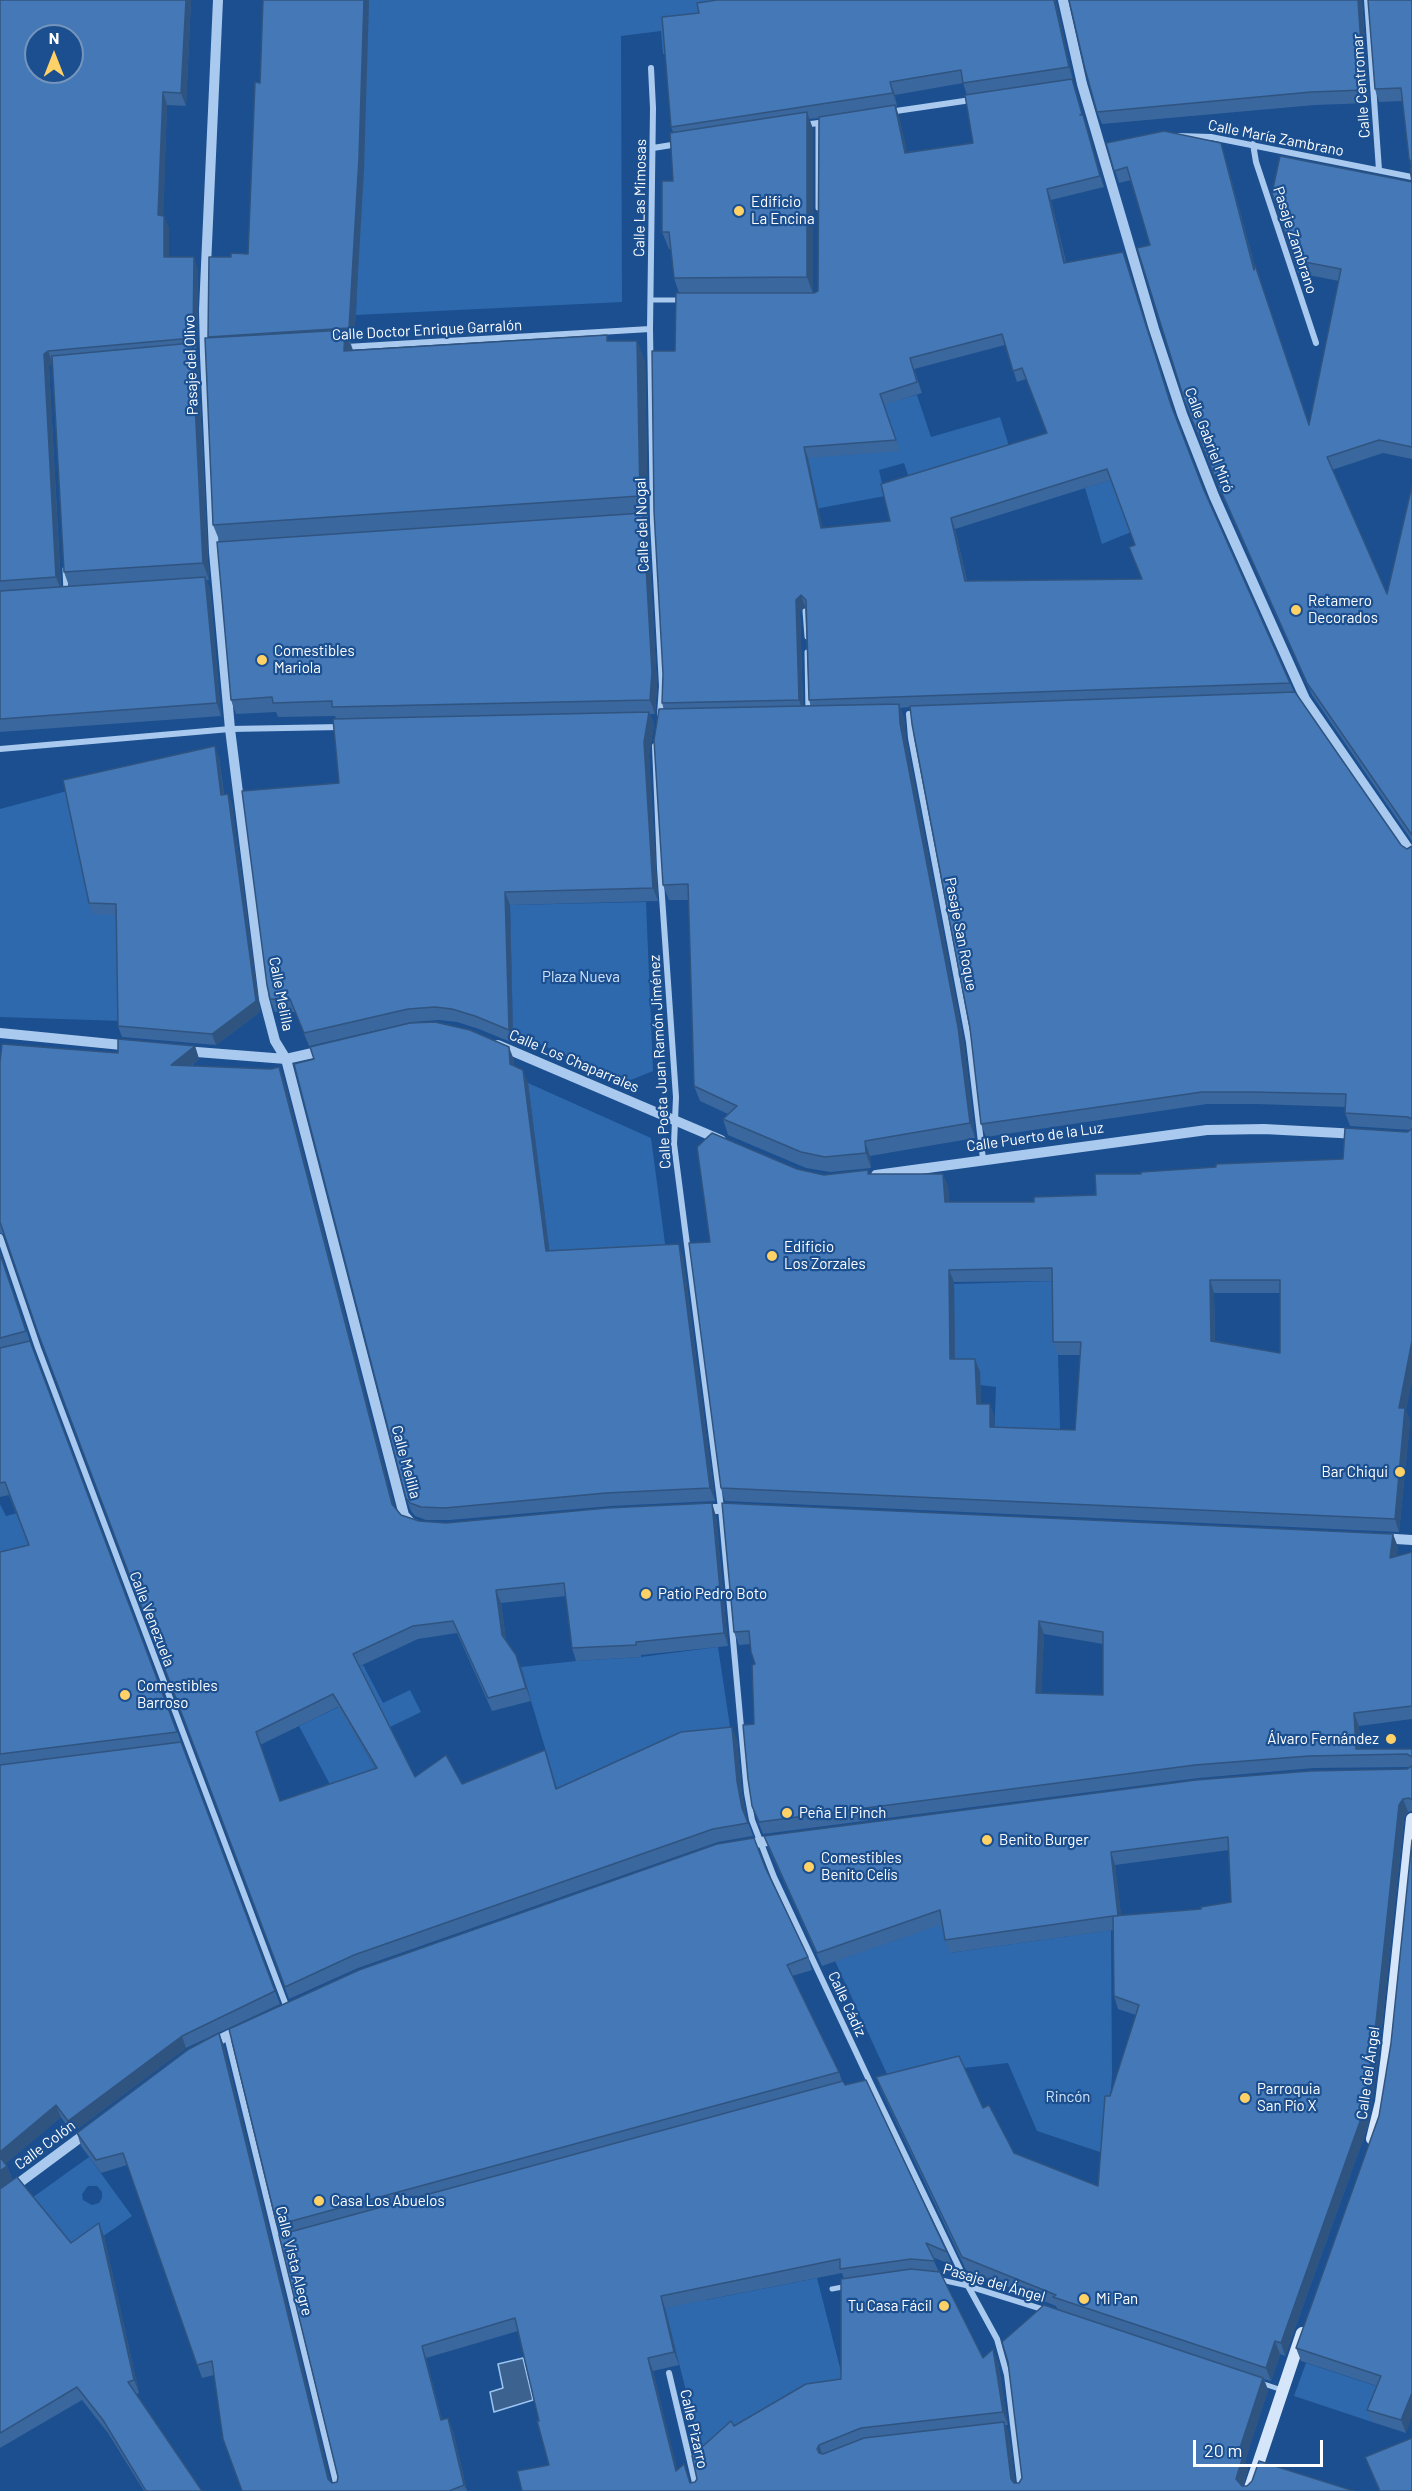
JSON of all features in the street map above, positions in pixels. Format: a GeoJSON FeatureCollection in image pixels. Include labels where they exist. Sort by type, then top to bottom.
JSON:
{"type":"FeatureCollection","features":[{"type":"Feature","properties":{"kind":"main road","name":"Calle del Ángel"},"geometry":{"type":"LineString","coordinates":[[1369,2147],[1376,2128],[1387,2055],[1412,1819]]}},
{"type":"Feature","properties":{"kind":"main road"},"geometry":{"type":"LineString","coordinates":[[1249,2491],[1306,2322]]}},
{"type":"Feature","properties":{"kind":"street","name":"Pasaje del Olivo"},"geometry":{"type":"LineString","coordinates":[[218,0],[204,310],[205,355],[220,552],[211,584],[230,729]]}},
{"type":"Feature","properties":{"kind":"street","name":"Calle Gabriel Miró"},"geometry":{"type":"LineString","coordinates":[[1063,0],[1076,85],[1106,151],[1182,414],[1256,591],[1305,699],[1412,854]]}},
{"type":"Feature","properties":{"kind":"street","name":"Calle Centromar"},"geometry":{"type":"LineString","coordinates":[[1367,0],[1379,170]]}},
{"type":"Feature","properties":{"kind":"street","name":"Calle Las Mimosas"},"geometry":{"type":"LineString","coordinates":[[650,329],[653,148],[651,68]]}},
{"type":"Feature","properties":{"kind":"street"},"geometry":{"type":"LineString","coordinates":[[876,114],[979,99]]}},
{"type":"Feature","properties":{"kind":"street"},"geometry":{"type":"LineString","coordinates":[[795,126],[830,121]]}},
{"type":"Feature","properties":{"kind":"street"},"geometry":{"type":"LineString","coordinates":[[818,123],[818,217]]}},
{"type":"Feature","properties":{"kind":"street","name":"Calle María Zambrano"},"geometry":{"type":"LineString","coordinates":[[1174,137],[1211,136],[1412,177]]}},
{"type":"Feature","properties":{"kind":"street"},"geometry":{"type":"LineString","coordinates":[[653,148],[689,143]]}},
{"type":"Feature","properties":{"kind":"street","name":"Pasaje Zambrano"},"geometry":{"type":"LineString","coordinates":[[1253,144],[1256,162],[1316,343]]}},
{"type":"Feature","properties":{"kind":"street"},"geometry":{"type":"LineString","coordinates":[[651,300],[687,300]]}},
{"type":"Feature","properties":{"kind":"street","name":"Calle Doctor Enrique Garralón"},"geometry":{"type":"LineString","coordinates":[[334,348],[650,329]]}},
{"type":"Feature","properties":{"kind":"street","name":"Calle del Nogal"},"geometry":{"type":"LineString","coordinates":[[650,329],[653,522],[662,686],[660,720]]}},
{"type":"Feature","properties":{"kind":"street"},"geometry":{"type":"LineString","coordinates":[[193,356],[217,354]]}},
{"type":"Feature","properties":{"kind":"street"},"geometry":{"type":"LineString","coordinates":[[642,522],[653,522]]}},
{"type":"Feature","properties":{"kind":"street"},"geometry":{"type":"LineString","coordinates":[[64,559],[66,595]]}},
{"type":"Feature","properties":{"kind":"street"},"geometry":{"type":"LineString","coordinates":[[55,595],[78,594]]}},
{"type":"Feature","properties":{"kind":"street"},"geometry":{"type":"LineString","coordinates":[[805,611],[808,716]]}},
{"type":"Feature","properties":{"kind":"street"},"geometry":{"type":"LineString","coordinates":[[1294,699],[1305,699]]}},
{"type":"Feature","properties":{"kind":"street"},"geometry":{"type":"LineString","coordinates":[[897,714],[920,714]]}},
{"type":"Feature","properties":{"kind":"street","name":"Pasaje San Roque"},"geometry":{"type":"LineString","coordinates":[[909,714],[911,738],[969,1042],[983,1159]]}},
{"type":"Feature","properties":{"kind":"street"},"geometry":{"type":"LineString","coordinates":[[797,717],[819,716]]}},
{"type":"Feature","properties":{"kind":"street"},"geometry":{"type":"LineString","coordinates":[[648,720],[671,720]]}},
{"type":"Feature","properties":{"kind":"street"},"geometry":{"type":"LineString","coordinates":[[0,749],[230,729],[350,727]]}},
{"type":"Feature","properties":{"kind":"street","name":"Calle Melilla"},"geometry":{"type":"LineString","coordinates":[[230,729],[264,999],[275,1041],[286,1059],[405,1515],[411,1523],[425,1527]]}},
{"type":"Feature","properties":{"kind":"street","name":"Calle Poeta Juan Ramón Jiménez"},"geometry":{"type":"LineString","coordinates":[[656,735],[654,755],[676,1097],[674,1144],[721,1508]]}},
{"type":"Feature","properties":{"kind":"street"},"geometry":{"type":"LineString","coordinates":[[0,1033],[149,1047]]}},
{"type":"Feature","properties":{"kind":"street","name":"Calle Los Chaparrales"},"geometry":{"type":"LineString","coordinates":[[488,1040],[674,1120]]}},
{"type":"Feature","properties":{"kind":"street"},"geometry":{"type":"LineString","coordinates":[[172,1050],[286,1059],[338,1047]]}},
{"type":"Feature","properties":{"kind":"street"},"geometry":{"type":"LineString","coordinates":[[674,1120],[728,1143]]}},
{"type":"Feature","properties":{"kind":"street","name":"Calle Puerto de la Luz"},"geometry":{"type":"LineString","coordinates":[[865,1177],[1207,1130],[1264,1129],[1366,1134]]}},
{"type":"Feature","properties":{"kind":"street","name":"Calle Venezuela"},"geometry":{"type":"LineString","coordinates":[[0,1236],[38,1348],[287,2008]]}},
{"type":"Feature","properties":{"kind":"street"},"geometry":{"type":"LineString","coordinates":[[28,1350],[38,1348]]}},
{"type":"Feature","properties":{"kind":"street","name":"Calle Cádiz"},"geometry":{"type":"LineString","coordinates":[[721,1508],[747,1793],[752,1820],[779,1888],[870,2082],[968,2286],[997,2339],[1007,2375],[1021,2491]]}},
{"type":"Feature","properties":{"kind":"street"},"geometry":{"type":"LineString","coordinates":[[686,1509],[745,1509]]}},
{"type":"Feature","properties":{"kind":"street"},"geometry":{"type":"LineString","coordinates":[[1365,1538],[1412,1540]]}},
{"type":"Feature","properties":{"kind":"street"},"geometry":{"type":"LineString","coordinates":[[177,1751],[188,1749]]}},
{"type":"Feature","properties":{"kind":"street"},"geometry":{"type":"LineString","coordinates":[[730,1847],[790,1838]]}},
{"type":"Feature","properties":{"kind":"street"},"geometry":{"type":"LineString","coordinates":[[200,2050],[257,2022]]}},
{"type":"Feature","properties":{"kind":"street","name":"Calle Vista Alegre"},"geometry":{"type":"LineString","coordinates":[[227,2036],[338,2491]]}},
{"type":"Feature","properties":{"kind":"street"},"geometry":{"type":"LineString","coordinates":[[859,2085],[870,2082]]}},
{"type":"Feature","properties":{"kind":"street","name":"Calle Colón"},"geometry":{"type":"LineString","coordinates":[[0,2197],[102,2121]]}},
{"type":"Feature","properties":{"kind":"street"},"geometry":{"type":"LineString","coordinates":[[278,2244],[288,2241]]}},
{"type":"Feature","properties":{"kind":"street","name":"Pasaje del Ángel"},"geometry":{"type":"LineString","coordinates":[[933,2278],[968,2286],[1052,2313]]}},
{"type":"Feature","properties":{"kind":"street"},"geometry":{"type":"LineString","coordinates":[[832,2289],[853,2286]]}},
{"type":"Feature","properties":{"kind":"street","name":"Calle Pizarro"},"geometry":{"type":"LineString","coordinates":[[669,2373],[697,2491]]}},
{"type":"Feature","properties":{"kind":"street"},"geometry":{"type":"LineString","coordinates":[[1249,2379],[1282,2390]]}},
{"type":"Feature","properties":{"kind":"street"},"geometry":{"type":"LineString","coordinates":[[1002,2430],[1014,2429]]}},
{"type":"Feature","properties":{"kind":"green space"},"geometry":{"type":"Polygon","coordinates":[[[369,0],[746,0],[707,49],[663,54],[661,31],[621,36],[622,302],[356,315],[369,0]]]}},
{"type":"Feature","properties":{"kind":"green space"},"geometry":{"type":"Polygon","coordinates":[[[917,395],[931,437],[1000,417],[1012,456],[912,487],[904,463],[879,470],[885,496],[799,512],[793,459],[874,451],[866,409],[917,395]]]}},
{"type":"Feature","properties":{"kind":"green space"},"geometry":{"type":"Polygon","coordinates":[[[1175,460],[1194,506],[1102,544],[1085,488],[1175,460]]]}},
{"type":"Feature","properties":{"kind":"green space"},"geometry":{"type":"Polygon","coordinates":[[[67,791],[120,915],[122,1021],[0,1017],[0,809],[67,791]]]}},
{"type":"Feature","properties":{"kind":"green space","name":"Plaza Nueva"},"geometry":{"type":"Polygon","coordinates":[[[646,902],[653,1071],[628,1081],[513,1033],[510,905],[646,902]]]}},
{"type":"Feature","properties":{"kind":"green space"},"geometry":{"type":"Polygon","coordinates":[[[528,1083],[651,1138],[666,1251],[551,1264],[528,1083]]]}},
{"type":"Feature","properties":{"kind":"green space"},"geometry":{"type":"Polygon","coordinates":[[[1057,1281],[1062,1495],[994,1440],[996,1387],[980,1385],[979,1372],[955,1371],[954,1284],[1057,1281]]]}},
{"type":"Feature","properties":{"kind":"green space"},"geometry":{"type":"Polygon","coordinates":[[[0,1504],[6,1516],[17,1513],[33,1557],[0,1566],[0,1504]]]}},
{"type":"Feature","properties":{"kind":"green space"},"geometry":{"type":"Polygon","coordinates":[[[718,1647],[732,1740],[561,1802],[521,1667],[641,1657],[718,1647]]]}},
{"type":"Feature","properties":{"kind":"green space"},"geometry":{"type":"Polygon","coordinates":[[[363,1665],[383,1703],[410,1690],[421,1712],[388,1728],[358,1667],[363,1665]]]}},
{"type":"Feature","properties":{"kind":"green space"},"geometry":{"type":"Polygon","coordinates":[[[339,1707],[384,1784],[336,1796],[299,1726],[339,1707]]]}},
{"type":"Feature","properties":{"kind":"green space","name":"Rincón"},"geometry":{"type":"Polygon","coordinates":[[[944,1919],[950,1953],[1111,1930],[1112,2075],[1106,2154],[1037,2131],[1008,2063],[964,2068],[893,2087],[835,1961],[901,1938],[944,1919]]]}},
{"type":"Feature","properties":{"kind":"green space"},"geometry":{"type":"Polygon","coordinates":[[[89,2157],[132,2216],[75,2256],[29,2200],[89,2157]],[[88,2186],[82,2194],[83,2200],[92,2205],[99,2203],[102,2192],[97,2186],[88,2186]]]}},
{"type":"Feature","properties":{"kind":"green space"},"geometry":{"type":"Polygon","coordinates":[[[817,2278],[846,2391],[704,2462],[663,2300],[706,2300],[817,2278]]]}},
{"type":"Feature","properties":{"kind":"green space"},"geometry":{"type":"Polygon","coordinates":[[[1306,2363],[1385,2389],[1372,2422],[1294,2396],[1306,2363]]]}},
{"type":"Feature","properties":{"kind":"shaded area"},"geometry":{"type":"Polygon","coordinates":[[[523,2358],[533,2400],[494,2412],[490,2392],[503,2388],[498,2364],[523,2358]]]}},
{"type":"Feature","properties":{"kind":"building"},"geometry":{"type":"Polygon","coordinates":[[[0,0],[186,0],[181,93],[163,92],[158,215],[164,216],[164,257],[194,257],[193,338],[48,351],[44,354],[56,577],[0,581],[0,0]]]}},
{"type":"Feature","properties":{"kind":"building"},"geometry":{"type":"Polygon","coordinates":[[[263,0],[364,0],[359,158],[349,328],[208,337],[209,257],[231,257],[231,253],[248,254],[255,82],[260,83],[263,0]]]}},
{"type":"Feature","properties":{"kind":"building"},"geometry":{"type":"Polygon","coordinates":[[[717,0],[1054,0],[1069,67],[963,83],[961,70],[890,82],[893,93],[671,127],[662,17],[699,13],[697,3],[717,0]]]}},
{"type":"Feature","properties":{"kind":"building"},"geometry":{"type":"Polygon","coordinates":[[[1069,0],[1358,0],[1364,90],[1311,92],[1097,112],[1069,0]]]}},
{"type":"Feature","properties":{"kind":"building"},"geometry":{"type":"Polygon","coordinates":[[[1368,0],[1412,0],[1412,163],[1409,159],[1401,88],[1375,89],[1368,0]]]}},
{"type":"Feature","properties":{"kind":"building"},"geometry":{"type":"Polygon","coordinates":[[[1072,79],[1082,114],[1080,115],[1083,115],[1100,176],[1047,189],[1064,263],[1123,252],[1171,405],[1203,488],[1290,683],[809,700],[806,600],[801,595],[796,600],[799,700],[662,703],[663,674],[654,511],[652,351],[675,351],[676,293],[814,293],[818,291],[819,117],[895,105],[905,153],[973,143],[965,95],[1072,79]],[[1002,334],[910,358],[917,382],[880,394],[896,440],[804,447],[821,528],[890,521],[881,484],[1047,433],[1022,368],[1013,371],[1002,334]],[[1107,469],[951,518],[965,581],[1142,579],[1129,547],[1135,545],[1107,469]]]}},
{"type":"Feature","properties":{"kind":"building","name":"Edificio La Encina"},"geometry":{"type":"Polygon","coordinates":[[[807,112],[807,277],[674,278],[669,232],[662,232],[662,181],[673,181],[670,133],[807,112]]]}},
{"type":"Feature","properties":{"kind":"building"},"geometry":{"type":"Polygon","coordinates":[[[1164,131],[1221,143],[1254,270],[1255,265],[1309,425],[1341,269],[1294,260],[1272,193],[1280,156],[1412,182],[1412,447],[1379,440],[1327,457],[1387,594],[1412,486],[1412,835],[1307,683],[1216,480],[1184,399],[1137,248],[1150,245],[1127,167],[1114,171],[1106,143],[1164,131]]]}},
{"type":"Feature","properties":{"kind":"building"},"geometry":{"type":"Polygon","coordinates":[[[345,330],[344,351],[607,335],[607,341],[637,341],[640,496],[213,525],[205,338],[345,330]]]}},
{"type":"Feature","properties":{"kind":"building"},"geometry":{"type":"Polygon","coordinates":[[[192,343],[203,563],[64,572],[52,356],[192,343]]]}},
{"type":"Feature","properties":{"kind":"building"},"geometry":{"type":"Polygon","coordinates":[[[643,513],[652,672],[650,700],[332,707],[332,701],[273,703],[272,697],[231,700],[217,542],[643,513]]]}},
{"type":"Feature","properties":{"kind":"building"},"geometry":{"type":"Polygon","coordinates":[[[205,577],[217,703],[0,719],[0,591],[205,577]]]}},
{"type":"Feature","properties":{"kind":"building"},"geometry":{"type":"Polygon","coordinates":[[[1295,692],[1401,845],[1407,849],[1412,846],[1412,1119],[1345,1113],[1346,1094],[1202,1092],[981,1124],[970,1028],[910,706],[1295,692]]]}},
{"type":"Feature","properties":{"kind":"building"},"geometry":{"type":"Polygon","coordinates":[[[899,704],[900,723],[958,1027],[970,1123],[865,1141],[866,1153],[825,1157],[801,1152],[723,1119],[737,1106],[694,1086],[688,884],[663,885],[654,740],[659,709],[899,704]]]}},
{"type":"Feature","properties":{"kind":"building"},"geometry":{"type":"Polygon","coordinates":[[[649,712],[644,742],[653,888],[505,892],[509,1030],[475,1016],[435,1007],[408,1009],[304,1033],[290,999],[270,999],[242,791],[339,783],[333,719],[649,712]]]}},
{"type":"Feature","properties":{"kind":"building"},"geometry":{"type":"Polygon","coordinates":[[[215,746],[221,795],[228,794],[256,1001],[212,1034],[118,1026],[116,904],[89,903],[63,780],[215,746]]]}},
{"type":"Feature","properties":{"kind":"building"},"geometry":{"type":"Polygon","coordinates":[[[435,1022],[470,1030],[509,1047],[510,1064],[523,1070],[546,1251],[679,1244],[710,1488],[606,1493],[445,1508],[421,1507],[410,1503],[406,1498],[294,1064],[314,1059],[310,1047],[410,1023],[435,1022]]]}},
{"type":"Feature","properties":{"kind":"building"},"geometry":{"type":"Polygon","coordinates":[[[118,1039],[195,1046],[171,1065],[271,1069],[279,1067],[392,1504],[401,1515],[419,1521],[446,1523],[607,1508],[712,1503],[724,1633],[636,1642],[636,1645],[572,1648],[564,1583],[496,1590],[502,1635],[516,1655],[526,1688],[488,1698],[453,1621],[413,1626],[353,1654],[415,1777],[446,1755],[462,1784],[545,1750],[556,1789],[681,1732],[732,1727],[737,1781],[742,1808],[748,1823],[713,1829],[354,1955],[285,1987],[38,1333],[0,1222],[2,1044],[118,1053],[118,1039]],[[333,1694],[256,1732],[280,1801],[377,1768],[333,1694]]]}},
{"type":"Feature","properties":{"kind":"building"},"geometry":{"type":"Polygon","coordinates":[[[1345,1128],[1407,1132],[1412,1129],[1412,1341],[1399,1408],[1405,1408],[1395,1519],[721,1488],[689,1243],[710,1242],[697,1147],[712,1133],[797,1169],[824,1175],[868,1170],[868,1174],[943,1174],[945,1202],[1034,1202],[1034,1197],[1096,1195],[1095,1174],[1141,1174],[1141,1172],[1216,1167],[1216,1164],[1343,1159],[1345,1128]],[[1052,1268],[949,1270],[950,1359],[975,1359],[977,1404],[990,1404],[990,1427],[1075,1430],[1081,1342],[1053,1342],[1052,1268]],[[1210,1280],[1211,1341],[1280,1353],[1280,1280],[1210,1280]]]}},
{"type":"Feature","properties":{"kind":"building"},"geometry":{"type":"Polygon","coordinates":[[[0,1254],[26,1331],[0,1338],[0,1254]]]}},
{"type":"Feature","properties":{"kind":"building"},"geometry":{"type":"Polygon","coordinates":[[[30,1341],[177,1732],[0,1754],[0,1552],[29,1545],[5,1482],[0,1483],[0,1348],[30,1341]]]}},
{"type":"Feature","properties":{"kind":"building"},"geometry":{"type":"Polygon","coordinates":[[[722,1503],[1393,1534],[1390,1558],[1412,1552],[1412,1706],[1354,1713],[1356,1749],[1412,1749],[1412,1757],[1407,1754],[1309,1756],[1195,1765],[759,1822],[752,1806],[743,1725],[754,1724],[752,1665],[755,1664],[749,1631],[734,1632],[722,1503]],[[1039,1621],[1036,1693],[1103,1695],[1103,1632],[1039,1621]]]}},
{"type":"Feature","properties":{"kind":"building"},"geometry":{"type":"Polygon","coordinates":[[[181,1742],[275,1991],[182,2036],[68,2121],[56,2105],[0,2152],[0,1765],[181,1742]]]}},
{"type":"Feature","properties":{"kind":"building"},"geometry":{"type":"Polygon","coordinates":[[[1412,1766],[1412,1800],[1403,1799],[1399,1805],[1374,2041],[1363,2113],[1281,2343],[1275,2341],[1266,2368],[1053,2297],[1056,2295],[962,2257],[876,2077],[959,2056],[983,2108],[989,2105],[1014,2153],[1098,2186],[1105,2096],[1110,2096],[1139,2005],[1114,1996],[1113,1916],[945,1940],[940,1910],[817,1953],[764,1836],[1196,1780],[1310,1771],[1407,1769],[1412,1766]],[[1228,1837],[1111,1852],[1118,1916],[1201,1909],[1201,1907],[1231,1902],[1228,1837]]]}},
{"type":"Feature","properties":{"kind":"building"},"geometry":{"type":"Polygon","coordinates":[[[754,1838],[765,1867],[808,1957],[787,1965],[839,2072],[277,2225],[229,2029],[359,1970],[717,1844],[754,1838]]]}},
{"type":"Feature","properties":{"kind":"building"},"geometry":{"type":"Polygon","coordinates":[[[1412,1840],[1412,2393],[1401,2420],[1367,2410],[1381,2376],[1296,2348],[1379,2116],[1391,2043],[1412,1840]]]}},
{"type":"Feature","properties":{"kind":"building"},"geometry":{"type":"Polygon","coordinates":[[[219,2033],[328,2479],[332,2483],[337,2482],[338,2477],[279,2235],[843,2081],[845,2085],[866,2080],[947,2252],[926,2243],[935,2261],[911,2259],[840,2269],[840,2259],[661,2296],[674,2352],[648,2358],[676,2471],[684,2464],[690,2483],[697,2479],[692,2456],[731,2421],[734,2426],[806,2384],[841,2379],[841,2279],[911,2269],[940,2272],[983,2358],[993,2349],[1003,2412],[861,2428],[819,2445],[817,2449],[819,2453],[823,2454],[864,2438],[1004,2422],[1011,2479],[1014,2483],[1019,2483],[1022,2478],[1008,2362],[1002,2342],[1044,2305],[1263,2378],[1238,2454],[1243,2456],[1236,2479],[1242,2486],[1247,2486],[1252,2481],[1259,2461],[1354,2491],[522,2491],[517,2471],[549,2465],[515,2318],[422,2346],[441,2420],[448,2418],[464,2485],[449,2491],[242,2491],[223,2439],[212,2361],[197,2365],[123,2153],[96,2160],[77,2133],[189,2049],[219,2033]]]}},
{"type":"Feature","properties":{"kind":"building"},"geometry":{"type":"Polygon","coordinates":[[[0,2157],[7,2166],[0,2171],[0,2157]]]}},
{"type":"Feature","properties":{"kind":"building"},"geometry":{"type":"Polygon","coordinates":[[[17,2177],[71,2243],[99,2223],[134,2380],[128,2382],[202,2491],[146,2491],[103,2420],[77,2387],[0,2433],[0,2189],[17,2177]]]}},
{"type":"Feature","properties":{"kind":"building"},"geometry":{"type":"Polygon","coordinates":[[[1412,2438],[1412,2491],[1380,2491],[1365,2457],[1412,2438]]]}},
{"type":"Feature","properties":{"kind":"place","name":"Edificio La Encina"},"geometry":{"type":"Point","coordinates":[739,211]}},
{"type":"Feature","properties":{"kind":"place","name":"Retamero Decorados"},"geometry":{"type":"Point","coordinates":[1296,610]}},
{"type":"Feature","properties":{"kind":"place","name":"Comestibles Mariola"},"geometry":{"type":"Point","coordinates":[262,660]}},
{"type":"Feature","properties":{"kind":"place","name":"Edificio Los Zorzales"},"geometry":{"type":"Point","coordinates":[772,1256]}},
{"type":"Feature","properties":{"kind":"place","name":"Bar Chiqui"},"geometry":{"type":"Point","coordinates":[1400,1472]}},
{"type":"Feature","properties":{"kind":"place","name":"Patio Pedro Boto"},"geometry":{"type":"Point","coordinates":[646,1594]}},
{"type":"Feature","properties":{"kind":"place","name":"Comestibles Barroso"},"geometry":{"type":"Point","coordinates":[125,1695]}},
{"type":"Feature","properties":{"kind":"place","name":"Álvaro Fernández"},"geometry":{"type":"Point","coordinates":[1391,1739]}},
{"type":"Feature","properties":{"kind":"place","name":"Peña El Pinch"},"geometry":{"type":"Point","coordinates":[787,1813]}},
{"type":"Feature","properties":{"kind":"place","name":"Benito Burger"},"geometry":{"type":"Point","coordinates":[987,1840]}},
{"type":"Feature","properties":{"kind":"place","name":"Comestibles Benito Celís"},"geometry":{"type":"Point","coordinates":[809,1867]}},
{"type":"Feature","properties":{"kind":"place","name":"Parroquia San Pío X"},"geometry":{"type":"Point","coordinates":[1245,2098]}},
{"type":"Feature","properties":{"kind":"place","name":"Casa Los Abuelos"},"geometry":{"type":"Point","coordinates":[319,2201]}},
{"type":"Feature","properties":{"kind":"place","name":"Mi Pan"},"geometry":{"type":"Point","coordinates":[1084,2299]}},
{"type":"Feature","properties":{"kind":"place","name":"Tu Casa Fácil"},"geometry":{"type":"Point","coordinates":[944,2306]}}]}
